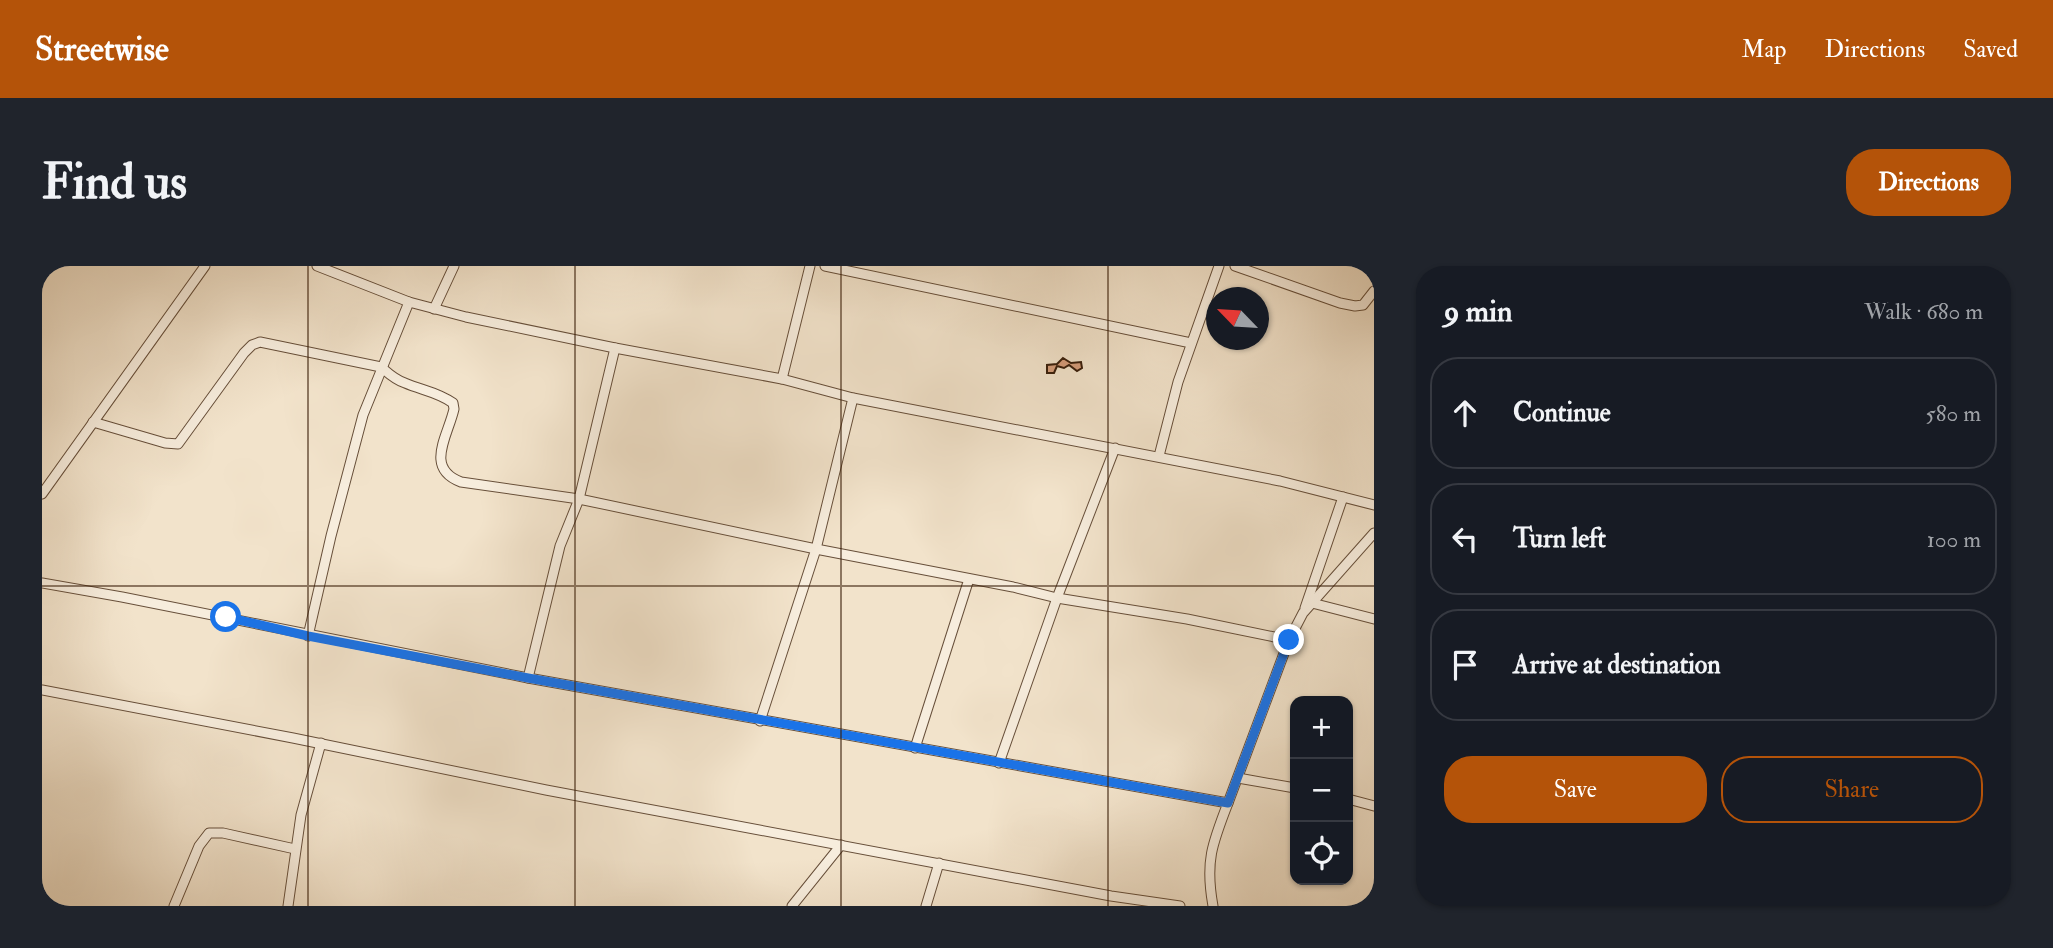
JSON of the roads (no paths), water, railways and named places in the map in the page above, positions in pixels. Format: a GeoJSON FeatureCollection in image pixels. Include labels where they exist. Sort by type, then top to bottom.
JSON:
{"type":"FeatureCollection","features":[{"type":"Feature","properties":{"kind":"street"},"geometry":{"type":"LineString","coordinates":[[42,494],[205,266]]}},
{"type":"Feature","properties":{"kind":"street"},"geometry":{"type":"LineString","coordinates":[[317,266],[434,309],[615,348],[782,379],[853,398],[1159,456],[1374,505]]}},
{"type":"Feature","properties":{"kind":"street"},"geometry":{"type":"LineString","coordinates":[[434,309],[454,266]]}},
{"type":"Feature","properties":{"kind":"street"},"geometry":{"type":"LineString","coordinates":[[782,379],[810,266]]}},
{"type":"Feature","properties":{"kind":"street"},"geometry":{"type":"LineString","coordinates":[[825,266],[1191,343]]}},
{"type":"Feature","properties":{"kind":"street"},"geometry":{"type":"LineString","coordinates":[[1159,456],[1168,412],[1219,266]]}},
{"type":"Feature","properties":{"kind":"street"},"geometry":{"type":"LineString","coordinates":[[1235,266],[1355,306],[1363,305],[1374,291]]}},
{"type":"Feature","properties":{"kind":"street"},"geometry":{"type":"LineString","coordinates":[[308,636],[363,415],[409,302]]}},
{"type":"Feature","properties":{"kind":"street"},"geometry":{"type":"LineString","coordinates":[[93,422],[164,443],[178,444],[244,352],[260,342],[381,367],[394,378],[426,389],[453,403],[452,419],[440,462],[442,470],[452,479],[461,482],[579,499],[1057,597],[1289,640]]}},
{"type":"Feature","properties":{"kind":"street"},"geometry":{"type":"LineString","coordinates":[[528,678],[560,546],[579,499],[615,348]]}},
{"type":"Feature","properties":{"kind":"street"},"geometry":{"type":"LineString","coordinates":[[760,720],[816,549],[853,398]]}},
{"type":"Feature","properties":{"kind":"street"},"geometry":{"type":"LineString","coordinates":[[999,763],[1057,597],[1115,448]]}},
{"type":"Feature","properties":{"kind":"street"},"geometry":{"type":"LineString","coordinates":[[1213,906],[1209,859],[1289,640],[1303,613],[1343,497]]}},
{"type":"Feature","properties":{"kind":"street"},"geometry":{"type":"LineString","coordinates":[[1303,613],[1374,533]]}},
{"type":"Feature","properties":{"kind":"street"},"geometry":{"type":"LineString","coordinates":[[915,748],[969,579]]}},
{"type":"Feature","properties":{"kind":"street"},"geometry":{"type":"LineString","coordinates":[[42,583],[213,614],[308,636],[528,678],[1228,803]]}},
{"type":"Feature","properties":{"kind":"street"},"geometry":{"type":"LineString","coordinates":[[1312,603],[1374,619]]}},
{"type":"Feature","properties":{"kind":"street"},"geometry":{"type":"LineString","coordinates":[[42,690],[321,743],[545,790],[1111,896],[1180,906]]}},
{"type":"Feature","properties":{"kind":"street"},"geometry":{"type":"LineString","coordinates":[[288,906],[301,816],[321,743]]}},
{"type":"Feature","properties":{"kind":"street"},"geometry":{"type":"LineString","coordinates":[[1238,778],[1290,787]]}},
{"type":"Feature","properties":{"kind":"street"},"geometry":{"type":"LineString","coordinates":[[1353,800],[1374,806]]}},
{"type":"Feature","properties":{"kind":"street"},"geometry":{"type":"LineString","coordinates":[[174,906],[199,846],[209,833],[223,833],[295,849]]}},
{"type":"Feature","properties":{"kind":"street"},"geometry":{"type":"LineString","coordinates":[[792,906],[841,845]]}},
{"type":"Feature","properties":{"kind":"street"},"geometry":{"type":"LineString","coordinates":[[926,906],[939,863]]}}]}
